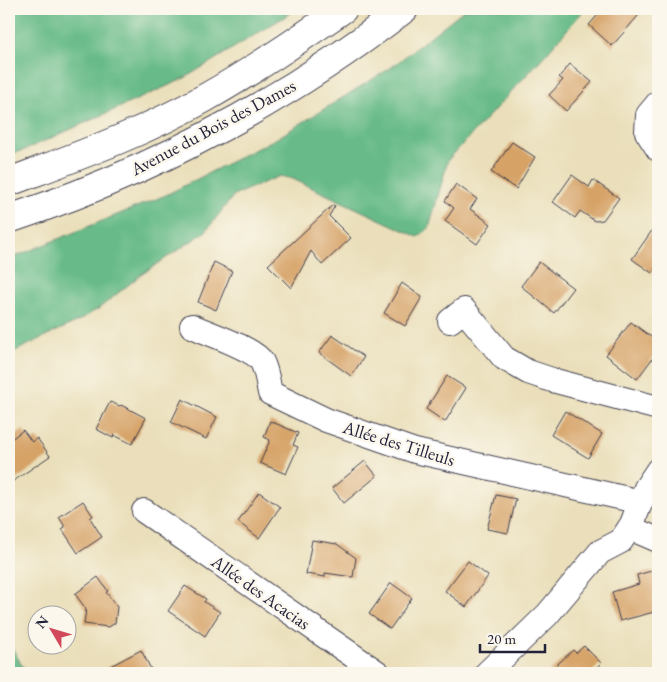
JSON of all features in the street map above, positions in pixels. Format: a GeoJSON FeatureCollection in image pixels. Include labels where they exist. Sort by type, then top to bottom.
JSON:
{"type":"FeatureCollection","features":[{"type":"Feature","properties":{"kind":"highway","name":"Avenue du Bois des Dames"},"geometry":{"type":"LineString","coordinates":[[9,182],[114,142],[204,99],[286,49],[343,9]]}},
{"type":"Feature","properties":{"kind":"highway","name":"Avenue du Bois des Dames"},"geometry":{"type":"LineString","coordinates":[[9,218],[48,206],[113,180],[187,146],[250,112],[312,74],[380,28],[404,9]]}},
{"type":"Feature","properties":{"kind":"street"},"geometry":{"type":"LineString","coordinates":[[658,103],[648,115],[647,132],[658,149]]}},
{"type":"Feature","properties":{"kind":"street"},"geometry":{"type":"LineString","coordinates":[[450,321],[464,310],[504,358],[528,372],[658,408]]}},
{"type":"Feature","properties":{"kind":"street","name":"Allée des Tilleuls"},"geometry":{"type":"LineString","coordinates":[[192,326],[245,349],[261,360],[266,372],[270,393],[326,420],[415,452],[640,502]]}},
{"type":"Feature","properties":{"kind":"street"},"geometry":{"type":"LineString","coordinates":[[487,673],[548,615],[600,552],[620,541],[630,528],[646,488],[658,470]]}},
{"type":"Feature","properties":{"kind":"street","name":"Allée des Acacias"},"geometry":{"type":"LineString","coordinates":[[144,511],[378,673]]}},
{"type":"Feature","properties":{"kind":"street"},"geometry":{"type":"LineString","coordinates":[[630,528],[658,540]]}},
{"type":"Feature","properties":{"kind":"green space"},"geometry":{"type":"Polygon","coordinates":[[[9,9],[297,9],[183,79],[22,151],[9,154],[9,9]]]}},
{"type":"Feature","properties":{"kind":"green space"},"geometry":{"type":"Polygon","coordinates":[[[465,9],[585,9],[448,160],[429,228],[418,237],[293,179],[280,176],[234,195],[205,232],[142,274],[98,309],[78,321],[9,354],[9,259],[166,195],[279,137],[392,67],[465,9]]]}},
{"type":"Feature","properties":{"kind":"green space"},"geometry":{"type":"Polygon","coordinates":[[[9,642],[26,673],[9,673],[9,642]]]}},
{"type":"Feature","properties":{"kind":"building"},"geometry":{"type":"Polygon","coordinates":[[[603,9],[644,9],[612,46],[589,25],[603,9]]]}},
{"type":"Feature","properties":{"kind":"building"},"geometry":{"type":"Polygon","coordinates":[[[570,64],[592,82],[566,111],[549,95],[563,80],[559,77],[570,64]]]}},
{"type":"Feature","properties":{"kind":"building"},"geometry":{"type":"Polygon","coordinates":[[[512,142],[535,157],[516,189],[491,172],[512,142]]]}},
{"type":"Feature","properties":{"kind":"building"},"geometry":{"type":"Polygon","coordinates":[[[572,175],[589,187],[593,180],[619,198],[603,220],[595,221],[580,211],[575,218],[553,202],[572,175]]]}},
{"type":"Feature","properties":{"kind":"building"},"geometry":{"type":"Polygon","coordinates":[[[456,184],[477,199],[470,209],[491,224],[477,244],[445,221],[454,208],[445,201],[456,184]]]}},
{"type":"Feature","properties":{"kind":"building"},"geometry":{"type":"Polygon","coordinates":[[[333,205],[335,206],[329,216],[351,238],[322,265],[311,251],[291,288],[268,265],[333,205]]]}},
{"type":"Feature","properties":{"kind":"building"},"geometry":{"type":"Polygon","coordinates":[[[658,222],[658,264],[652,273],[632,259],[658,222]]]}},
{"type":"Feature","properties":{"kind":"building"},"geometry":{"type":"Polygon","coordinates":[[[214,262],[232,271],[216,310],[198,302],[214,262]]]}},
{"type":"Feature","properties":{"kind":"building"},"geometry":{"type":"Polygon","coordinates":[[[539,262],[573,288],[554,313],[521,286],[539,262]]]}},
{"type":"Feature","properties":{"kind":"building"},"geometry":{"type":"Polygon","coordinates":[[[402,283],[422,297],[405,326],[384,313],[402,283]]]}},
{"type":"Feature","properties":{"kind":"building"},"geometry":{"type":"Polygon","coordinates":[[[631,322],[658,342],[658,351],[637,379],[606,355],[631,322]]]}},
{"type":"Feature","properties":{"kind":"building"},"geometry":{"type":"Polygon","coordinates":[[[332,335],[364,357],[351,376],[319,353],[332,335]]]}},
{"type":"Feature","properties":{"kind":"building"},"geometry":{"type":"Polygon","coordinates":[[[447,376],[466,388],[445,422],[426,409],[447,376]]]}},
{"type":"Feature","properties":{"kind":"building"},"geometry":{"type":"Polygon","coordinates":[[[182,399],[217,417],[206,439],[171,422],[182,399]]]}},
{"type":"Feature","properties":{"kind":"building"},"geometry":{"type":"Polygon","coordinates":[[[110,402],[121,405],[146,418],[132,444],[114,435],[113,438],[96,429],[110,402]]]}},
{"type":"Feature","properties":{"kind":"building"},"geometry":{"type":"Polygon","coordinates":[[[565,411],[602,434],[588,458],[551,435],[565,411]]]}},
{"type":"Feature","properties":{"kind":"building"},"geometry":{"type":"Polygon","coordinates":[[[270,421],[298,433],[293,445],[298,447],[286,474],[260,463],[270,440],[264,437],[270,421]]]}},
{"type":"Feature","properties":{"kind":"building"},"geometry":{"type":"Polygon","coordinates":[[[23,430],[32,442],[37,438],[50,456],[9,484],[9,441],[23,430]]]}},
{"type":"Feature","properties":{"kind":"building"},"geometry":{"type":"Polygon","coordinates":[[[365,461],[377,476],[344,503],[332,488],[365,461]]]}},
{"type":"Feature","properties":{"kind":"building"},"geometry":{"type":"Polygon","coordinates":[[[259,492],[280,507],[259,538],[238,522],[259,492]]]}},
{"type":"Feature","properties":{"kind":"building"},"geometry":{"type":"Polygon","coordinates":[[[496,495],[516,499],[508,533],[487,529],[496,495]]]}},
{"type":"Feature","properties":{"kind":"building"},"geometry":{"type":"Polygon","coordinates":[[[83,501],[93,516],[90,518],[102,537],[78,553],[62,529],[65,527],[59,517],[83,501]]]}},
{"type":"Feature","properties":{"kind":"building"},"geometry":{"type":"Polygon","coordinates":[[[312,540],[337,544],[356,558],[353,577],[325,573],[325,577],[306,574],[312,540]]]}},
{"type":"Feature","properties":{"kind":"building"},"geometry":{"type":"Polygon","coordinates":[[[468,561],[488,576],[466,607],[445,591],[468,561]]]}},
{"type":"Feature","properties":{"kind":"building"},"geometry":{"type":"Polygon","coordinates":[[[655,570],[658,583],[658,611],[620,621],[612,592],[639,584],[637,575],[655,570]]]}},
{"type":"Feature","properties":{"kind":"building"},"geometry":{"type":"Polygon","coordinates":[[[98,577],[117,607],[115,623],[109,627],[84,624],[86,609],[75,594],[98,577]]]}},
{"type":"Feature","properties":{"kind":"building"},"geometry":{"type":"Polygon","coordinates":[[[391,583],[412,598],[390,629],[369,614],[391,583]]]}},
{"type":"Feature","properties":{"kind":"building"},"geometry":{"type":"Polygon","coordinates":[[[185,586],[206,599],[204,602],[220,612],[205,636],[168,611],[185,586]]]}},
{"type":"Feature","properties":{"kind":"building"},"geometry":{"type":"Polygon","coordinates":[[[584,646],[601,663],[591,673],[548,673],[573,650],[576,653],[584,646]]]}},
{"type":"Feature","properties":{"kind":"building"},"geometry":{"type":"Polygon","coordinates":[[[141,650],[153,673],[97,673],[141,650]]]}}]}
